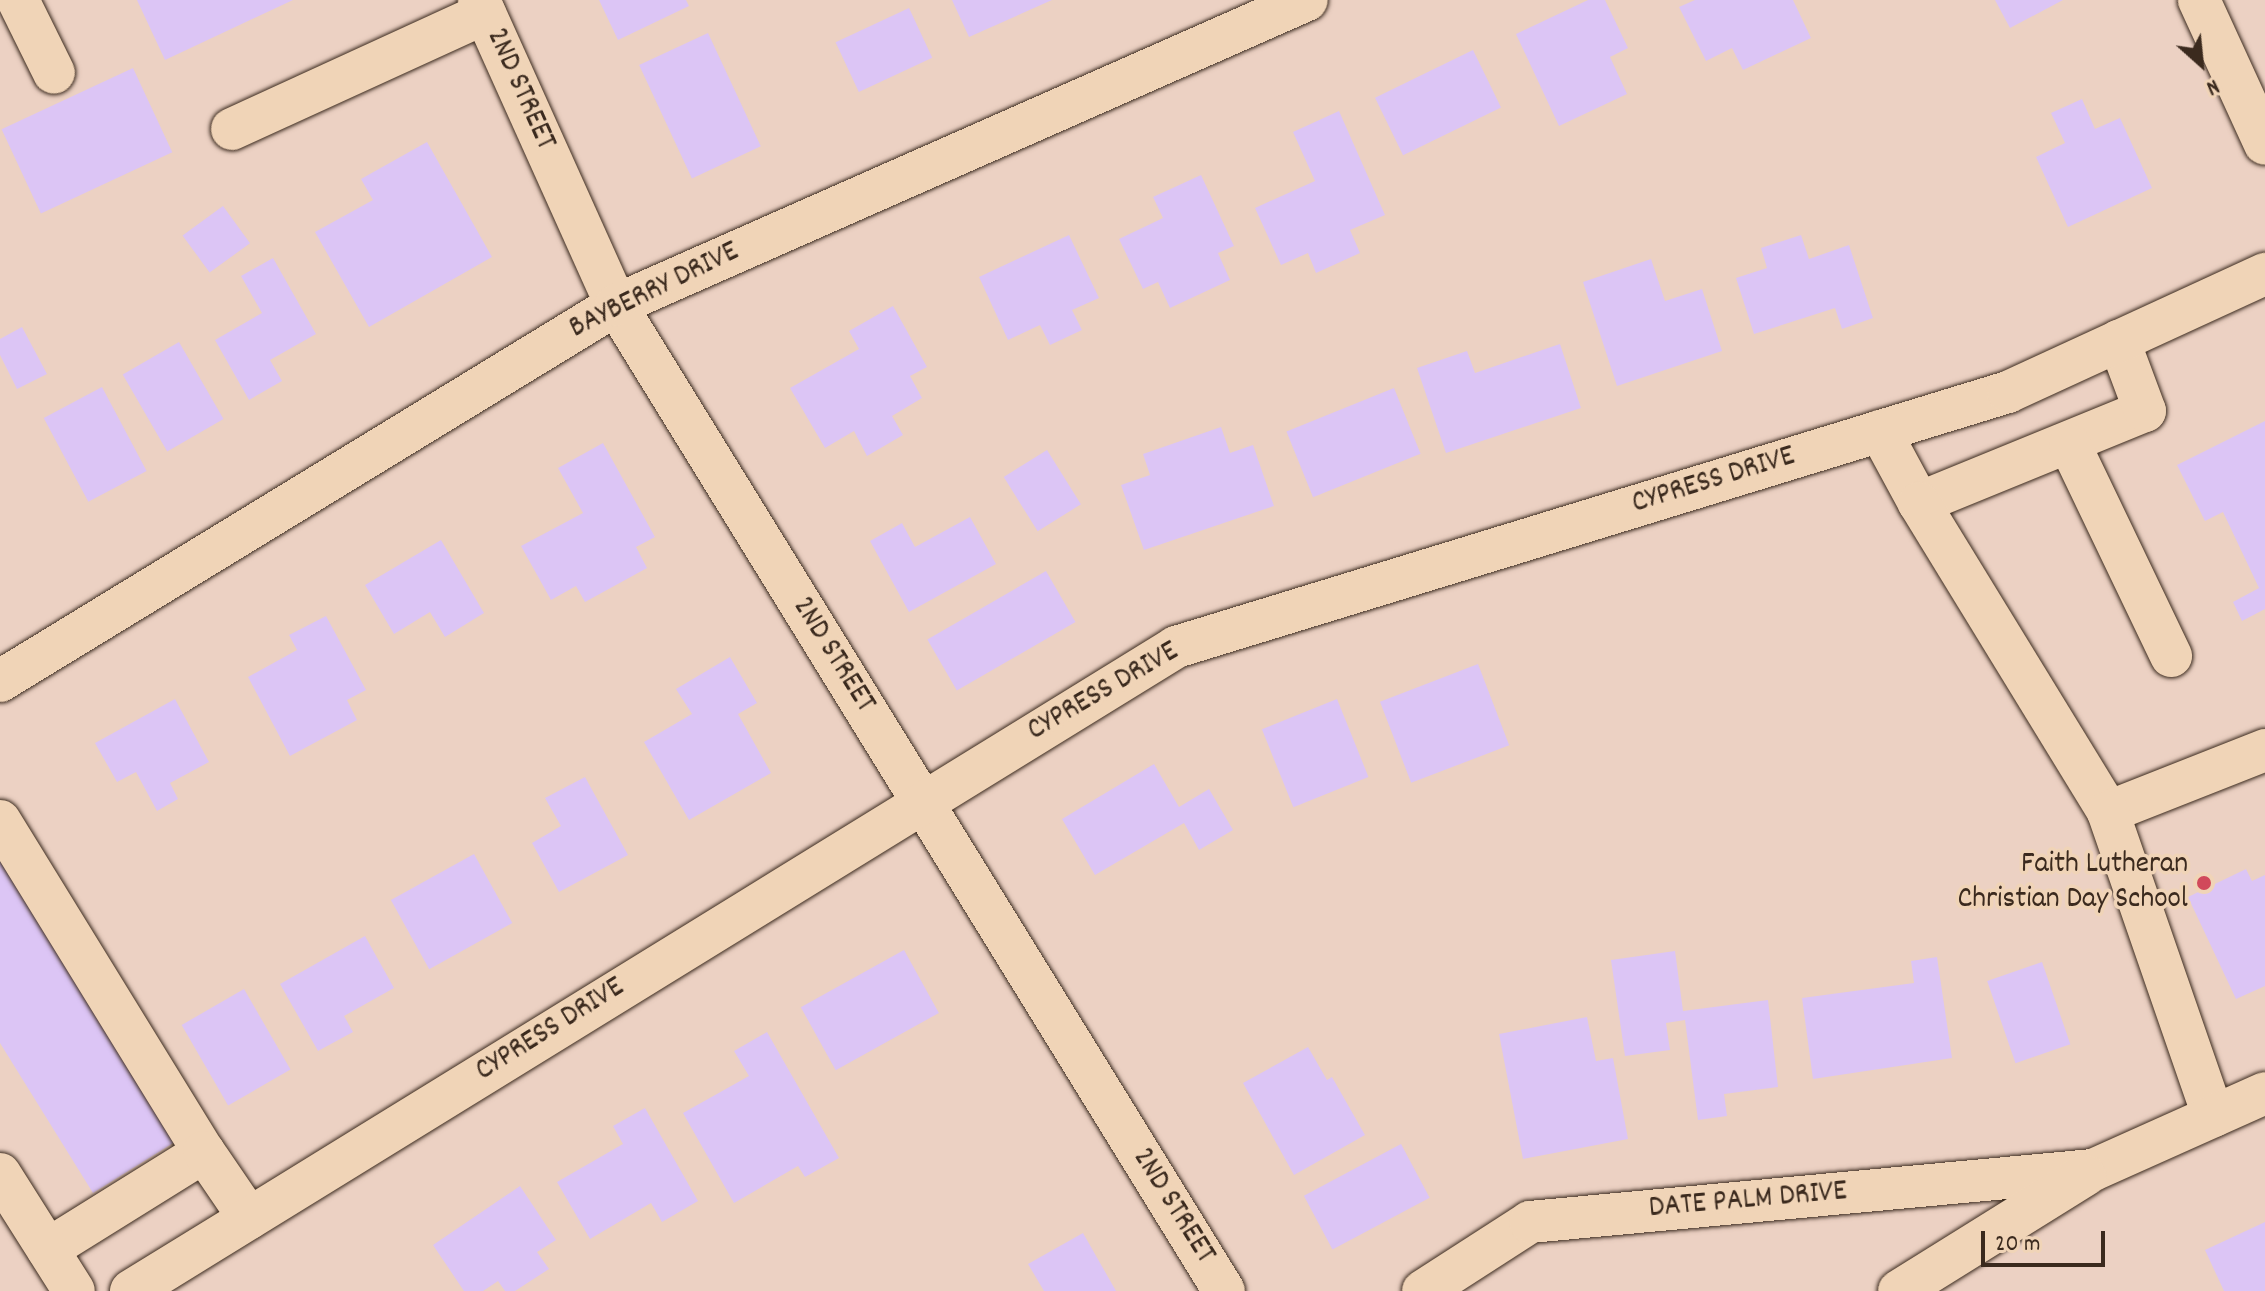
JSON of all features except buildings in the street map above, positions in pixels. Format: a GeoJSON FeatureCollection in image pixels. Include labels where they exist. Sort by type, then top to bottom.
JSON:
{"type":"FeatureCollection","features":[{"type":"Feature","properties":{"kind":"street"},"geometry":{"type":"LineString","coordinates":[[18,0],[54,73]]}},
{"type":"Feature","properties":{"kind":"street","name":"BAYBERRY DRIVE"},"geometry":{"type":"LineString","coordinates":[[0,681],[616,305],[1307,0]]}},
{"type":"Feature","properties":{"kind":"street"},"geometry":{"type":"LineString","coordinates":[[2199,0],[2265,144]]}},
{"type":"Feature","properties":{"kind":"street"},"geometry":{"type":"LineString","coordinates":[[232,129],[482,6]]}},
{"type":"Feature","properties":{"kind":"street","name":"2ND STREET"},"geometry":{"type":"LineString","coordinates":[[482,6],[616,305],[1224,1291]]}},
{"type":"Feature","properties":{"kind":"street","name":"CYPRESS DRIVE"},"geometry":{"type":"LineString","coordinates":[[131,1291],[1176,647],[2008,392],[2265,274]]}},
{"type":"Feature","properties":{"kind":"street"},"geometry":{"type":"LineString","coordinates":[[1919,503],[2070,445],[2145,411],[2119,341]]}},
{"type":"Feature","properties":{"kind":"street"},"geometry":{"type":"LineString","coordinates":[[1880,431],[1919,503],[2108,812],[2213,1116]]}},
{"type":"Feature","properties":{"kind":"street"},"geometry":{"type":"LineString","coordinates":[[2070,445],[2171,656]]}},
{"type":"Feature","properties":{"kind":"street"},"geometry":{"type":"LineString","coordinates":[[2108,812],[2265,750]]}},
{"type":"Feature","properties":{"kind":"street"},"geometry":{"type":"LineString","coordinates":[[0,821],[204,1152],[249,1218]]}},
{"type":"Feature","properties":{"kind":"street","name":"DATE PALM DRIVE"},"geometry":{"type":"LineString","coordinates":[[1899,1291],[2093,1170],[2265,1093]]}},
{"type":"Feature","properties":{"kind":"street"},"geometry":{"type":"LineString","coordinates":[[48,1249],[204,1152]]}},
{"type":"Feature","properties":{"kind":"street","name":"DATE PALM DRIVE"},"geometry":{"type":"LineString","coordinates":[[1423,1291],[1530,1222],[2093,1170]]}},
{"type":"Feature","properties":{"kind":"street"},"geometry":{"type":"LineString","coordinates":[[0,1174],[74,1291]]}},
{"type":"Feature","properties":{"kind":"place","name":"Faith Lutheran Christian Day School"},"geometry":{"type":"Point","coordinates":[2204,883]}}]}
